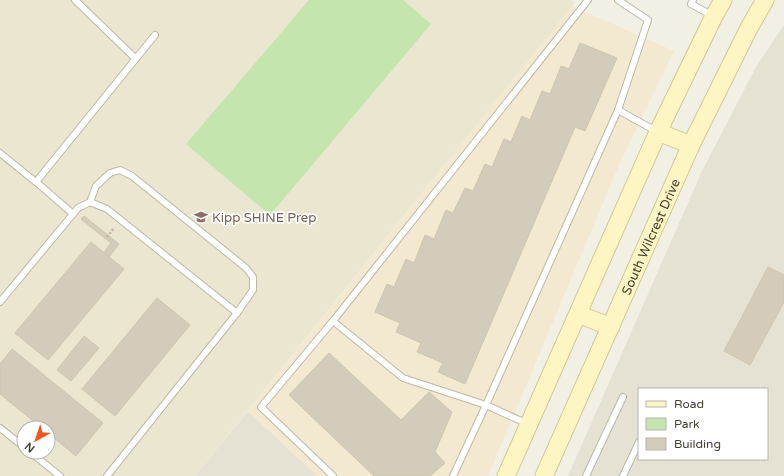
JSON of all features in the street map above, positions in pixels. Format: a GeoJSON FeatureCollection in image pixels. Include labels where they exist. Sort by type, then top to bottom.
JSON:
{"type":"FeatureCollection","features":[{"type":"Feature","properties":{"kind":"main road"},"geometry":{"type":"LineString","coordinates":[[506,476],[658,132],[723,0]]}},
{"type":"Feature","properties":{"kind":"main road","name":"South Wilcrest Drive"},"geometry":{"type":"LineString","coordinates":[[544,476],[691,145],[749,28],[765,0]]}},
{"type":"Feature","properties":{"kind":"main road"},"geometry":{"type":"LineString","coordinates":[[658,132],[691,145]]}},
{"type":"Feature","properties":{"kind":"main road"},"geometry":{"type":"LineString","coordinates":[[578,314],[611,327]]}},
{"type":"Feature","properties":{"kind":"lane"},"geometry":{"type":"LineString","coordinates":[[75,0],[136,59]]}},
{"type":"Feature","properties":{"kind":"lane"},"geometry":{"type":"LineString","coordinates":[[333,476],[262,407],[333,321],[588,0]]}},
{"type":"Feature","properties":{"kind":"lane"},"geometry":{"type":"LineString","coordinates":[[453,476],[618,110],[648,20],[618,0]]}},
{"type":"Feature","properties":{"kind":"lane"},"geometry":{"type":"LineString","coordinates":[[693,0],[691,4],[714,16]]}},
{"type":"Feature","properties":{"kind":"lane"},"geometry":{"type":"LineString","coordinates":[[36,182],[155,35]]}},
{"type":"Feature","properties":{"kind":"lane"},"geometry":{"type":"LineString","coordinates":[[618,110],[658,132]]}},
{"type":"Feature","properties":{"kind":"lane"},"geometry":{"type":"LineString","coordinates":[[0,153],[73,214]]}},
{"type":"Feature","properties":{"kind":"lane"},"geometry":{"type":"LineString","coordinates":[[0,302],[78,208],[90,202],[96,186],[110,172],[120,170],[132,176],[246,268],[253,277],[253,290],[237,313],[107,476]]}},
{"type":"Feature","properties":{"kind":"lane"},"geometry":{"type":"LineString","coordinates":[[90,202],[107,209],[237,313]]}},
{"type":"Feature","properties":{"kind":"lane"},"geometry":{"type":"LineString","coordinates":[[333,321],[403,378],[486,404],[530,424]]}},
{"type":"Feature","properties":{"kind":"lane"},"geometry":{"type":"LineString","coordinates":[[586,476],[623,397]]}},
{"type":"Feature","properties":{"kind":"lane"},"geometry":{"type":"LineString","coordinates":[[0,428],[16,441]]}},
{"type":"Feature","properties":{"kind":"lane"},"geometry":{"type":"LineString","coordinates":[[623,476],[638,444]]}},
{"type":"Feature","properties":{"kind":"lane"},"geometry":{"type":"LineString","coordinates":[[40,460],[60,476]]}},
{"type":"Feature","properties":{"kind":"shaded area","name":"Kipp SHINE Prep"},"geometry":{"type":"Polygon","coordinates":[[[0,0],[571,0],[574,2],[572,6],[195,476],[0,476],[0,0]]]}},
{"type":"Feature","properties":{"kind":"shaded area"},"geometry":{"type":"Polygon","coordinates":[[[572,6],[674,51],[619,165],[488,476],[317,476],[248,411],[572,6]]]}},
{"type":"Feature","properties":{"kind":"shaded area"},"geometry":{"type":"Polygon","coordinates":[[[784,25],[784,476],[568,476],[702,171],[756,67],[784,25]]]}},
{"type":"Feature","properties":{"kind":"shaded area"},"geometry":{"type":"Polygon","coordinates":[[[248,411],[318,476],[195,476],[248,411]]]}},
{"type":"Feature","properties":{"kind":"green space"},"geometry":{"type":"Polygon","coordinates":[[[309,0],[403,0],[431,24],[270,215],[186,144],[309,0]]]}},
{"type":"Feature","properties":{"kind":"building"},"geometry":{"type":"Polygon","coordinates":[[[580,43],[617,58],[585,131],[575,127],[465,384],[438,372],[443,363],[417,352],[421,343],[396,332],[400,323],[375,312],[387,284],[394,287],[406,259],[414,263],[425,235],[434,239],[446,210],[453,213],[465,188],[473,191],[485,164],[492,167],[504,139],[511,142],[522,116],[530,120],[542,91],[550,94],[561,66],[569,69],[580,43]]]}},
{"type":"Feature","properties":{"kind":"building"},"geometry":{"type":"Polygon","coordinates":[[[84,216],[119,244],[109,257],[104,252],[111,243],[81,219],[84,216]]]}},
{"type":"Feature","properties":{"kind":"building"},"geometry":{"type":"Polygon","coordinates":[[[91,242],[124,269],[48,360],[15,333],[91,242]]]}},
{"type":"Feature","properties":{"kind":"building"},"geometry":{"type":"Polygon","coordinates":[[[768,267],[784,275],[784,302],[750,365],[724,351],[768,267]]]}},
{"type":"Feature","properties":{"kind":"building"},"geometry":{"type":"Polygon","coordinates":[[[157,298],[190,325],[115,416],[82,389],[157,298]]]}},
{"type":"Feature","properties":{"kind":"building"},"geometry":{"type":"Polygon","coordinates":[[[84,336],[99,348],[71,381],[57,370],[84,336]]]}},
{"type":"Feature","properties":{"kind":"building"},"geometry":{"type":"Polygon","coordinates":[[[12,349],[103,423],[76,456],[56,440],[56,420],[32,420],[0,394],[0,364],[12,349]]]}},
{"type":"Feature","properties":{"kind":"building"},"geometry":{"type":"Polygon","coordinates":[[[329,353],[401,420],[429,392],[452,412],[435,452],[445,463],[431,476],[374,476],[289,395],[329,353]]]}},
{"type":"Feature","properties":{"kind":"place","name":"Kipp SHINE Prep"},"geometry":{"type":"Point","coordinates":[201,217]}}]}
